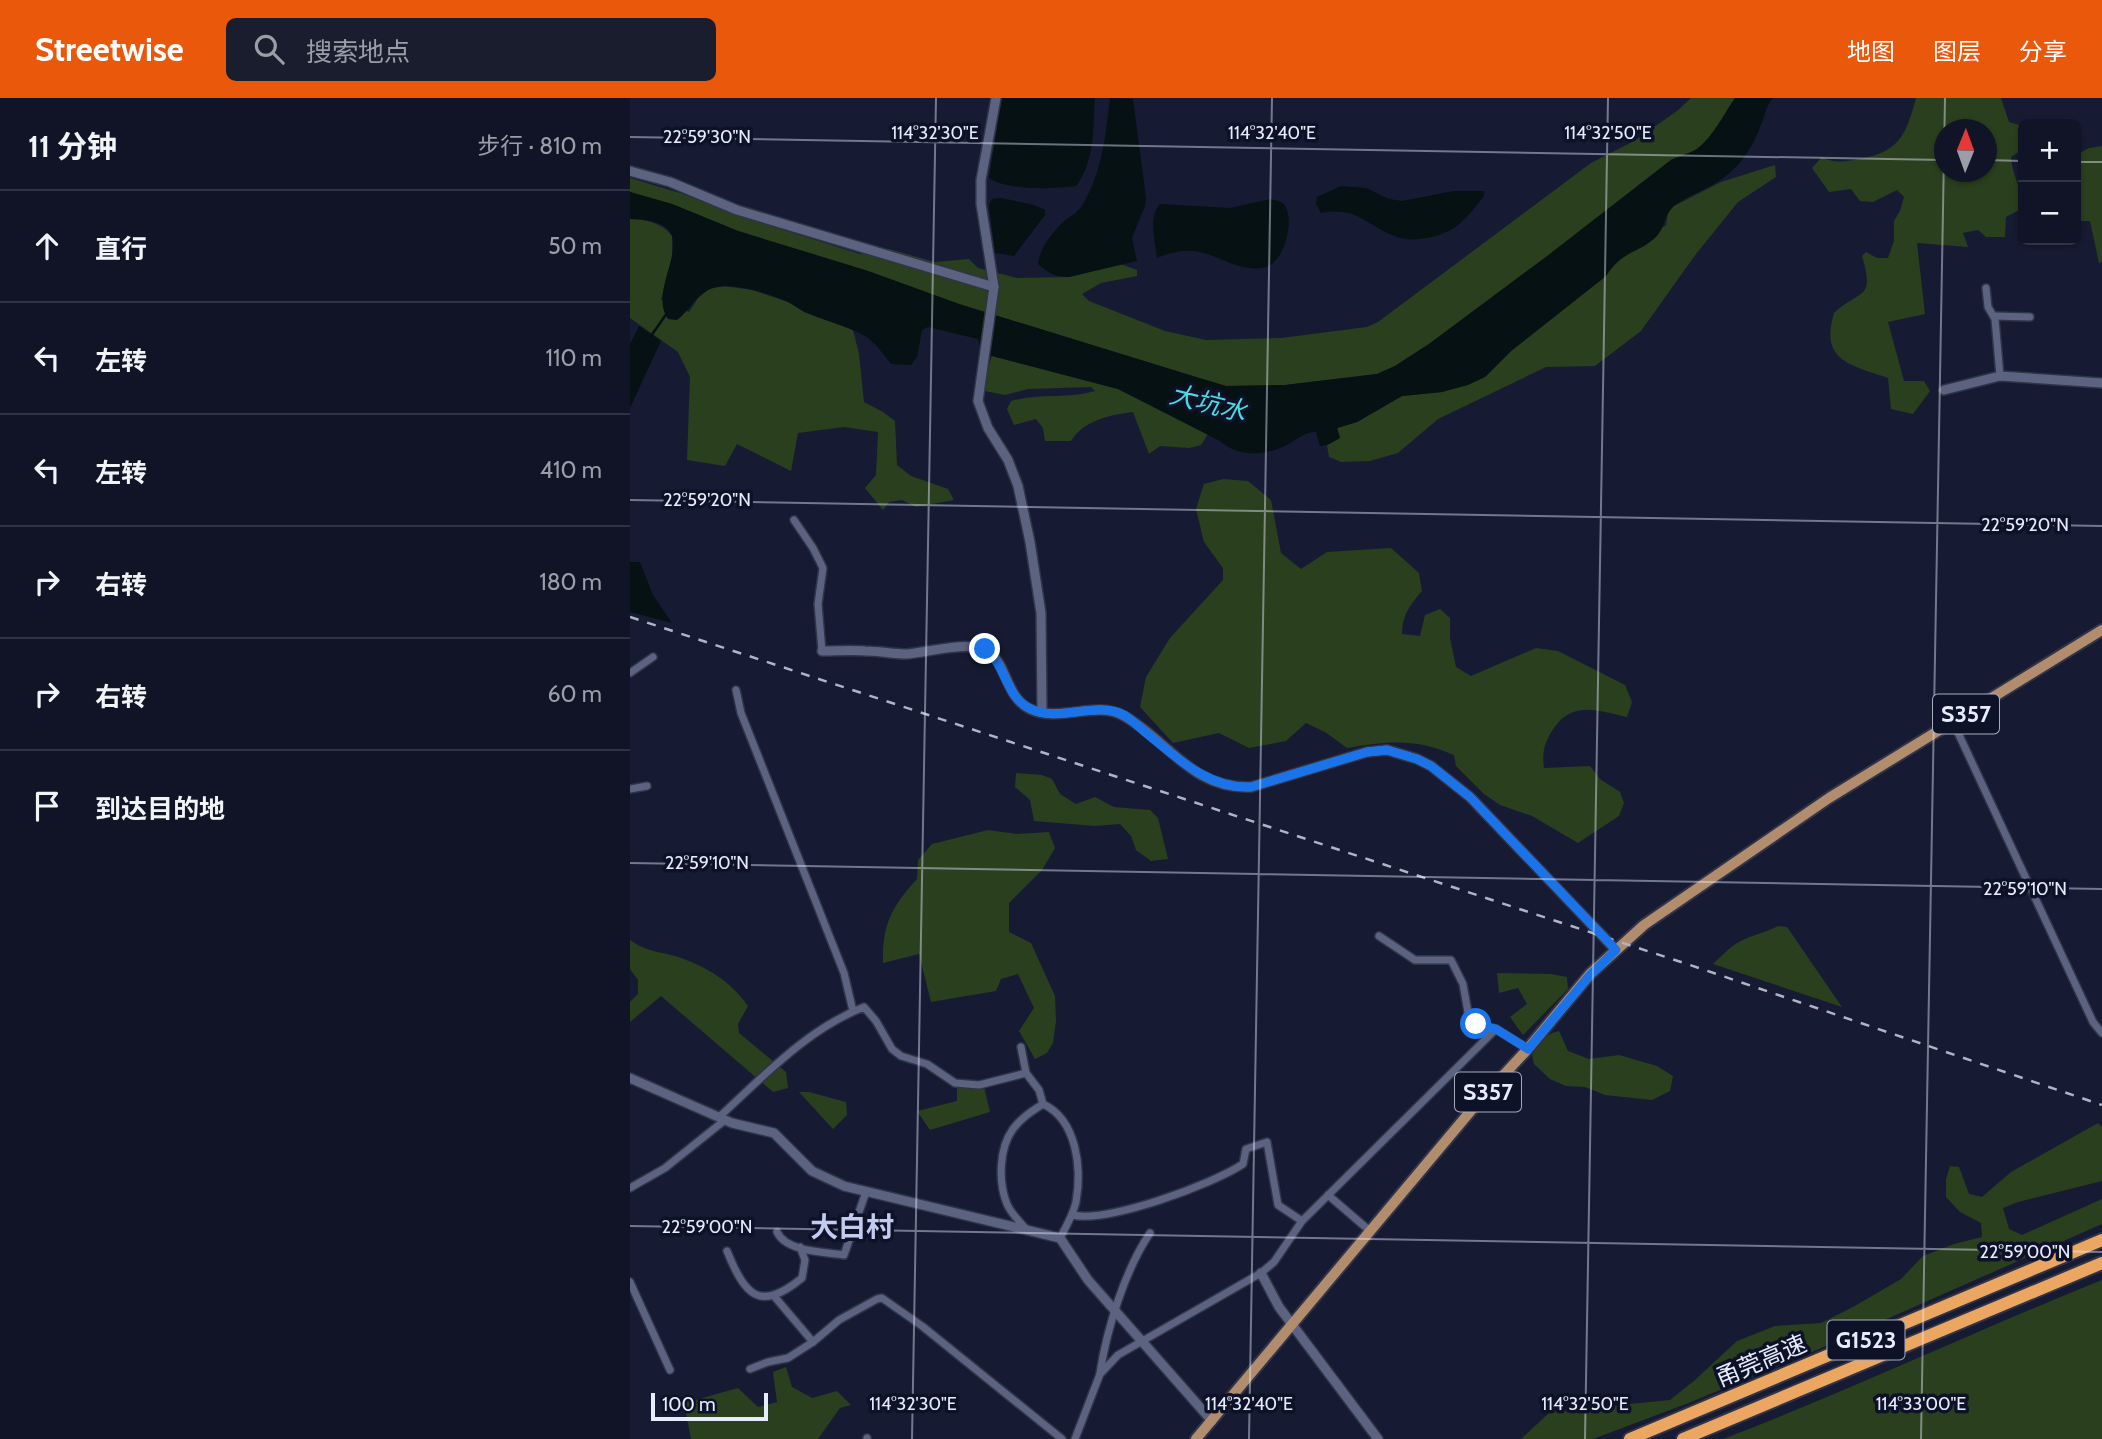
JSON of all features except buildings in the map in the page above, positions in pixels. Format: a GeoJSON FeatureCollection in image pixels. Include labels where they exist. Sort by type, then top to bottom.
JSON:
{"type":"FeatureCollection","features":[{"type":"Feature","properties":{"kind":"highway","name":"甬莞高速"},"geometry":{"type":"LineString","coordinates":[[1630,1439],[2102,1240]]}},
{"type":"Feature","properties":{"kind":"highway","name":"甬莞高速"},"geometry":{"type":"LineString","coordinates":[[1683,1439],[2102,1263]]}},
{"type":"Feature","properties":{"kind":"main road","name":"S357"},"geometry":{"type":"LineString","coordinates":[[1196,1439],[1474,1107],[1528,1049],[1590,975],[1616,950],[1644,925],[1829,798],[2102,630]]}},
{"type":"Feature","properties":{"kind":"street"},"geometry":{"type":"LineString","coordinates":[[996,98],[981,180],[981,204],[994,287],[978,401],[988,428],[1008,460],[1018,486],[1030,542],[1041,613],[1042,712]]}},
{"type":"Feature","properties":{"kind":"street"},"geometry":{"type":"LineString","coordinates":[[630,171],[670,182],[737,210],[994,287]]}},
{"type":"Feature","properties":{"kind":"street"},"geometry":{"type":"LineString","coordinates":[[1986,288],[1989,307],[1994,316],[2000,376]]}},
{"type":"Feature","properties":{"kind":"street"},"geometry":{"type":"LineString","coordinates":[[1994,316],[2030,317]]}},
{"type":"Feature","properties":{"kind":"street"},"geometry":{"type":"LineString","coordinates":[[1944,390],[2000,376],[2102,383]]}},
{"type":"Feature","properties":{"kind":"street"},"geometry":{"type":"LineString","coordinates":[[794,520],[823,568],[818,604],[822,651],[905,654],[962,648],[985,649],[997,659],[1007,684],[1029,708],[1042,712],[1106,710],[1122,714],[1186,765],[1217,783],[1237,788],[1251,787],[1367,752],[1387,750],[1417,759],[1431,766],[1470,797],[1616,950]]}},
{"type":"Feature","properties":{"kind":"street"},"geometry":{"type":"LineString","coordinates":[[630,673],[653,657]]}},
{"type":"Feature","properties":{"kind":"street"},"geometry":{"type":"LineString","coordinates":[[736,690],[744,723],[844,973],[853,1011]]}},
{"type":"Feature","properties":{"kind":"street"},"geometry":{"type":"LineString","coordinates":[[1952,722],[2093,1022],[2102,1033]]}},
{"type":"Feature","properties":{"kind":"street"},"geometry":{"type":"LineString","coordinates":[[630,789],[647,786]]}},
{"type":"Feature","properties":{"kind":"street"},"geometry":{"type":"LineString","coordinates":[[1379,936],[1415,960],[1451,960],[1463,984],[1469,1018],[1476,1024],[1496,1029],[1528,1049]]}},
{"type":"Feature","properties":{"kind":"street"},"geometry":{"type":"LineString","coordinates":[[630,1188],[665,1168],[722,1119],[794,1049],[853,1011],[864,1007],[876,1021],[892,1049],[901,1056],[927,1064],[955,1083],[979,1086],[1026,1073]]}},
{"type":"Feature","properties":{"kind":"street"},"geometry":{"type":"LineString","coordinates":[[1100,1374],[1118,1355],[1261,1273],[1274,1262],[1302,1222],[1496,1029]]}},
{"type":"Feature","properties":{"kind":"street"},"geometry":{"type":"LineString","coordinates":[[1021,1047],[1026,1073],[1039,1090],[1043,1104],[1060,1115],[1072,1138],[1077,1176],[1076,1202],[1060,1238]]}},
{"type":"Feature","properties":{"kind":"street"},"geometry":{"type":"LineString","coordinates":[[630,1078],[722,1119],[774,1133],[812,1171],[844,1186],[1060,1238],[1088,1280],[1212,1421]]}},
{"type":"Feature","properties":{"kind":"street"},"geometry":{"type":"LineString","coordinates":[[1028,1231],[1008,1207],[1004,1192],[1003,1153],[1013,1129],[1024,1117],[1043,1104]]}},
{"type":"Feature","properties":{"kind":"street"},"geometry":{"type":"LineString","coordinates":[[1072,1215],[1085,1217],[1140,1207],[1230,1173],[1243,1164],[1246,1149],[1266,1142],[1279,1205],[1302,1222]]}},
{"type":"Feature","properties":{"kind":"street"},"geometry":{"type":"LineString","coordinates":[[776,1231],[779,1237],[800,1247],[844,1255],[866,1192]]}},
{"type":"Feature","properties":{"kind":"street"},"geometry":{"type":"LineString","coordinates":[[1328,1195],[1370,1231]]}},
{"type":"Feature","properties":{"kind":"street"},"geometry":{"type":"LineString","coordinates":[[1075,1439],[1100,1374],[1124,1283],[1136,1254],[1150,1233]]}},
{"type":"Feature","properties":{"kind":"street"},"geometry":{"type":"LineString","coordinates":[[727,1251],[740,1281],[749,1292],[757,1296],[774,1296],[803,1278],[805,1260],[800,1247]]}},
{"type":"Feature","properties":{"kind":"street"},"geometry":{"type":"LineString","coordinates":[[1261,1273],[1279,1307],[1378,1439]]}},
{"type":"Feature","properties":{"kind":"street"},"geometry":{"type":"LineString","coordinates":[[630,1282],[670,1370]]}},
{"type":"Feature","properties":{"kind":"street"},"geometry":{"type":"LineString","coordinates":[[774,1296],[813,1342]]}},
{"type":"Feature","properties":{"kind":"street"},"geometry":{"type":"LineString","coordinates":[[750,1369],[788,1358],[813,1342],[839,1320],[882,1298],[906,1314],[1062,1439]]}},
{"type":"Feature","properties":{"kind":"green space"},"geometry":{"type":"Polygon","coordinates":[[[1691,98],[1735,98],[1713,132],[1697,149],[1671,160],[1429,344],[1377,374],[1285,385],[1226,386],[959,304],[868,271],[738,231],[672,204],[630,192],[630,178],[860,254],[889,249],[935,262],[969,259],[978,268],[1017,278],[1069,277],[1120,264],[1137,270],[1137,276],[1101,283],[1082,294],[1089,301],[1165,331],[1206,340],[1281,338],[1367,327],[1378,322],[1591,163],[1634,141],[1691,98]]]}},
{"type":"Feature","properties":{"kind":"green space"},"geometry":{"type":"Polygon","coordinates":[[[1916,98],[2001,98],[2009,122],[2018,125],[2018,152],[2011,157],[2018,186],[2018,211],[2006,217],[2005,237],[1986,237],[1978,230],[1963,233],[1968,247],[1917,243],[1925,314],[1888,322],[1904,381],[1924,381],[1930,391],[1913,414],[1891,409],[1888,378],[1851,365],[1835,352],[1831,342],[1834,313],[1866,287],[1866,270],[1862,256],[1866,252],[1877,258],[1888,258],[1894,241],[1894,221],[1904,197],[1897,190],[1873,202],[1860,201],[1851,189],[1829,192],[1812,168],[1822,157],[1841,162],[1881,153],[1897,142],[1908,124],[1916,98]]]}},
{"type":"Feature","properties":{"kind":"green space"},"geometry":{"type":"Polygon","coordinates":[[[2102,146],[2102,262],[2099,263],[2090,221],[2081,221],[2081,152],[2102,146]]]}},
{"type":"Feature","properties":{"kind":"green space"},"geometry":{"type":"Polygon","coordinates":[[[1775,165],[1776,177],[1738,202],[1696,254],[1641,331],[1595,366],[1546,367],[1438,419],[1398,453],[1370,461],[1341,462],[1329,457],[1327,445],[1340,438],[1337,428],[1357,422],[1402,396],[1442,392],[1485,377],[1511,351],[1606,276],[1615,261],[1666,225],[1668,213],[1674,206],[1721,182],[1775,165]]]}},
{"type":"Feature","properties":{"kind":"green space"},"geometry":{"type":"Polygon","coordinates":[[[630,219],[653,223],[672,236],[672,259],[661,300],[689,312],[698,298],[709,289],[724,286],[752,290],[853,330],[859,354],[864,402],[895,421],[897,465],[911,476],[948,489],[954,500],[916,507],[902,500],[889,502],[883,510],[865,488],[876,475],[878,432],[844,427],[798,433],[791,471],[737,444],[725,466],[687,460],[690,377],[678,352],[630,318],[630,219]]]}},
{"type":"Feature","properties":{"kind":"green space"},"geometry":{"type":"Polygon","coordinates":[[[992,356],[1118,389],[1208,434],[1201,445],[1189,448],[1160,446],[1149,454],[1133,412],[1090,423],[1071,441],[1045,441],[1043,428],[1036,419],[1014,425],[1007,409],[1011,401],[1095,391],[1091,387],[1028,389],[1005,395],[985,391],[985,376],[992,356]]]}},
{"type":"Feature","properties":{"kind":"green space"},"geometry":{"type":"Polygon","coordinates":[[[1223,479],[1248,481],[1271,500],[1281,553],[1301,569],[1327,552],[1391,548],[1419,573],[1422,591],[1403,621],[1402,634],[1420,636],[1425,615],[1440,609],[1450,618],[1450,638],[1456,667],[1471,676],[1536,648],[1558,651],[1625,685],[1632,702],[1627,717],[1595,710],[1576,711],[1559,721],[1549,736],[1543,758],[1544,768],[1590,766],[1600,779],[1620,792],[1624,803],[1619,816],[1578,843],[1532,816],[1500,805],[1484,794],[1456,766],[1454,755],[1427,746],[1401,742],[1347,748],[1325,732],[1306,723],[1286,741],[1249,748],[1219,733],[1173,743],[1140,707],[1146,677],[1170,638],[1223,580],[1223,568],[1204,542],[1196,509],[1204,484],[1223,479]]]}},
{"type":"Feature","properties":{"kind":"green space"},"geometry":{"type":"Polygon","coordinates":[[[1016,773],[1042,775],[1052,779],[1060,794],[1076,804],[1095,797],[1114,807],[1150,810],[1158,818],[1168,859],[1151,861],[1136,850],[1131,836],[1120,824],[1095,826],[1034,821],[1030,800],[1015,787],[1016,773]]]}},
{"type":"Feature","properties":{"kind":"green space"},"geometry":{"type":"Polygon","coordinates":[[[988,830],[1017,834],[1049,832],[1055,848],[1042,870],[1009,903],[1009,932],[1031,943],[1055,996],[1053,1043],[1047,1053],[1035,1059],[1019,1031],[1034,1008],[1018,974],[1001,979],[996,991],[931,1002],[919,954],[883,963],[884,938],[890,917],[917,879],[918,860],[932,844],[988,830]]]}},
{"type":"Feature","properties":{"kind":"green space"},"geometry":{"type":"Polygon","coordinates":[[[1778,926],[1787,927],[1842,1007],[1713,964],[1740,941],[1778,926]]]}},
{"type":"Feature","properties":{"kind":"green space"},"geometry":{"type":"Polygon","coordinates":[[[630,940],[644,948],[693,963],[733,988],[748,1006],[738,1024],[739,1033],[786,1072],[788,1088],[773,1092],[661,996],[630,1022],[630,1002],[638,994],[638,980],[630,969],[630,940]]]}},
{"type":"Feature","properties":{"kind":"green space"},"geometry":{"type":"Polygon","coordinates":[[[1497,973],[1567,977],[1568,989],[1523,1035],[1510,1017],[1527,1004],[1518,988],[1499,993],[1497,973]]]}},
{"type":"Feature","properties":{"kind":"green space"},"geometry":{"type":"Polygon","coordinates":[[[1559,1031],[1568,1051],[1589,1059],[1619,1055],[1657,1066],[1673,1076],[1670,1091],[1652,1100],[1605,1095],[1585,1087],[1566,1086],[1550,1079],[1534,1064],[1532,1055],[1546,1037],[1559,1031]]]}},
{"type":"Feature","properties":{"kind":"green space"},"geometry":{"type":"Polygon","coordinates":[[[984,1087],[990,1112],[930,1130],[917,1111],[957,1101],[957,1088],[984,1087]]]}},
{"type":"Feature","properties":{"kind":"green space"},"geometry":{"type":"Polygon","coordinates":[[[799,1092],[846,1102],[847,1115],[833,1129],[799,1092]]]}},
{"type":"Feature","properties":{"kind":"green space"},"geometry":{"type":"Polygon","coordinates":[[[2098,1123],[2102,1127],[2102,1181],[2003,1208],[2009,1229],[2022,1235],[2102,1199],[2102,1224],[1812,1352],[1593,1439],[1521,1439],[1550,1412],[1670,1400],[1737,1341],[1775,1326],[1821,1323],[1901,1279],[1923,1256],[1982,1237],[1981,1223],[1960,1212],[1946,1197],[1946,1179],[1950,1166],[1959,1167],[1969,1194],[1982,1197],[2011,1172],[2098,1123]]]}},
{"type":"Feature","properties":{"kind":"green space"},"geometry":{"type":"Polygon","coordinates":[[[2102,1280],[2102,1439],[1723,1439],[1818,1401],[2102,1280]]]}},
{"type":"Feature","properties":{"kind":"green space"},"geometry":{"type":"Polygon","coordinates":[[[786,1367],[792,1387],[812,1398],[837,1391],[851,1405],[840,1408],[818,1439],[691,1439],[684,1403],[738,1388],[758,1407],[777,1402],[773,1372],[786,1367]]]}},
{"type":"Feature","properties":{"kind":"water"},"geometry":{"type":"Polygon","coordinates":[[[1002,98],[1095,98],[1090,155],[1076,186],[1019,187],[989,178],[1002,98]]]}},
{"type":"Feature","properties":{"kind":"water"},"geometry":{"type":"Polygon","coordinates":[[[1110,98],[1133,99],[1146,198],[1132,238],[1137,261],[1069,277],[1056,275],[1038,264],[1039,258],[1051,236],[1079,210],[1095,179],[1110,98]]]}},
{"type":"Feature","properties":{"kind":"water","name":"大坑水"},"geometry":{"type":"Polygon","coordinates":[[[1735,98],[1773,98],[1754,142],[1738,165],[1715,184],[1675,205],[1656,237],[1625,256],[1606,276],[1511,351],[1485,377],[1442,392],[1402,396],[1357,422],[1337,428],[1340,438],[1327,445],[1320,446],[1316,432],[1312,432],[1277,449],[1260,453],[1235,450],[1118,389],[992,356],[980,347],[978,339],[928,327],[922,330],[917,357],[911,365],[891,364],[872,342],[858,332],[758,291],[716,287],[699,296],[677,320],[668,319],[663,305],[672,256],[673,242],[669,230],[655,222],[630,219],[630,192],[672,204],[738,231],[868,271],[959,304],[1226,386],[1285,385],[1377,374],[1395,366],[1546,257],[1671,160],[1697,149],[1713,132],[1735,98]]]}},
{"type":"Feature","properties":{"kind":"water"},"geometry":{"type":"Polygon","coordinates":[[[1341,186],[1366,188],[1389,199],[1402,201],[1454,191],[1484,191],[1484,196],[1454,228],[1434,236],[1403,239],[1353,214],[1321,213],[1316,204],[1317,197],[1341,186]]]}},
{"type":"Feature","properties":{"kind":"water"},"geometry":{"type":"Polygon","coordinates":[[[1001,198],[1045,210],[1045,215],[1014,256],[995,253],[989,205],[992,199],[1001,198]]]}},
{"type":"Feature","properties":{"kind":"water"},"geometry":{"type":"Polygon","coordinates":[[[1271,199],[1285,206],[1289,221],[1283,249],[1272,264],[1247,268],[1194,251],[1175,252],[1157,258],[1153,222],[1160,204],[1230,208],[1271,199]]]}},
{"type":"Feature","properties":{"kind":"water"},"geometry":{"type":"Polygon","coordinates":[[[639,326],[661,341],[630,408],[630,344],[639,326]]]}},
{"type":"Feature","properties":{"kind":"water"},"geometry":{"type":"Polygon","coordinates":[[[630,562],[640,562],[653,595],[672,623],[630,612],[630,562]]]}},
{"type":"Feature","properties":{"kind":"waterway"},"geometry":{"type":"LineString","coordinates":[[651,336],[667,313]]}},
{"type":"Feature","properties":{"kind":"railway"},"geometry":{"type":"LineString","coordinates":[[630,617],[1690,965],[2102,1105]]}},
{"type":"Feature","properties":{"kind":"district","name":"大白村"},"geometry":{"type":"Point","coordinates":[852,1227]}},
{"type":"Feature","properties":{"kind":"route"},"geometry":{"type":"LineString","coordinates":[[985,649],[997,659],[1007,684],[1029,708],[1042,712],[1106,710],[1122,714],[1186,765],[1217,783],[1237,788],[1251,787],[1367,752],[1387,750],[1417,759],[1442,774],[1470,797],[1616,950],[1590,975],[1528,1049],[1496,1029],[1476,1024]]}}]}
